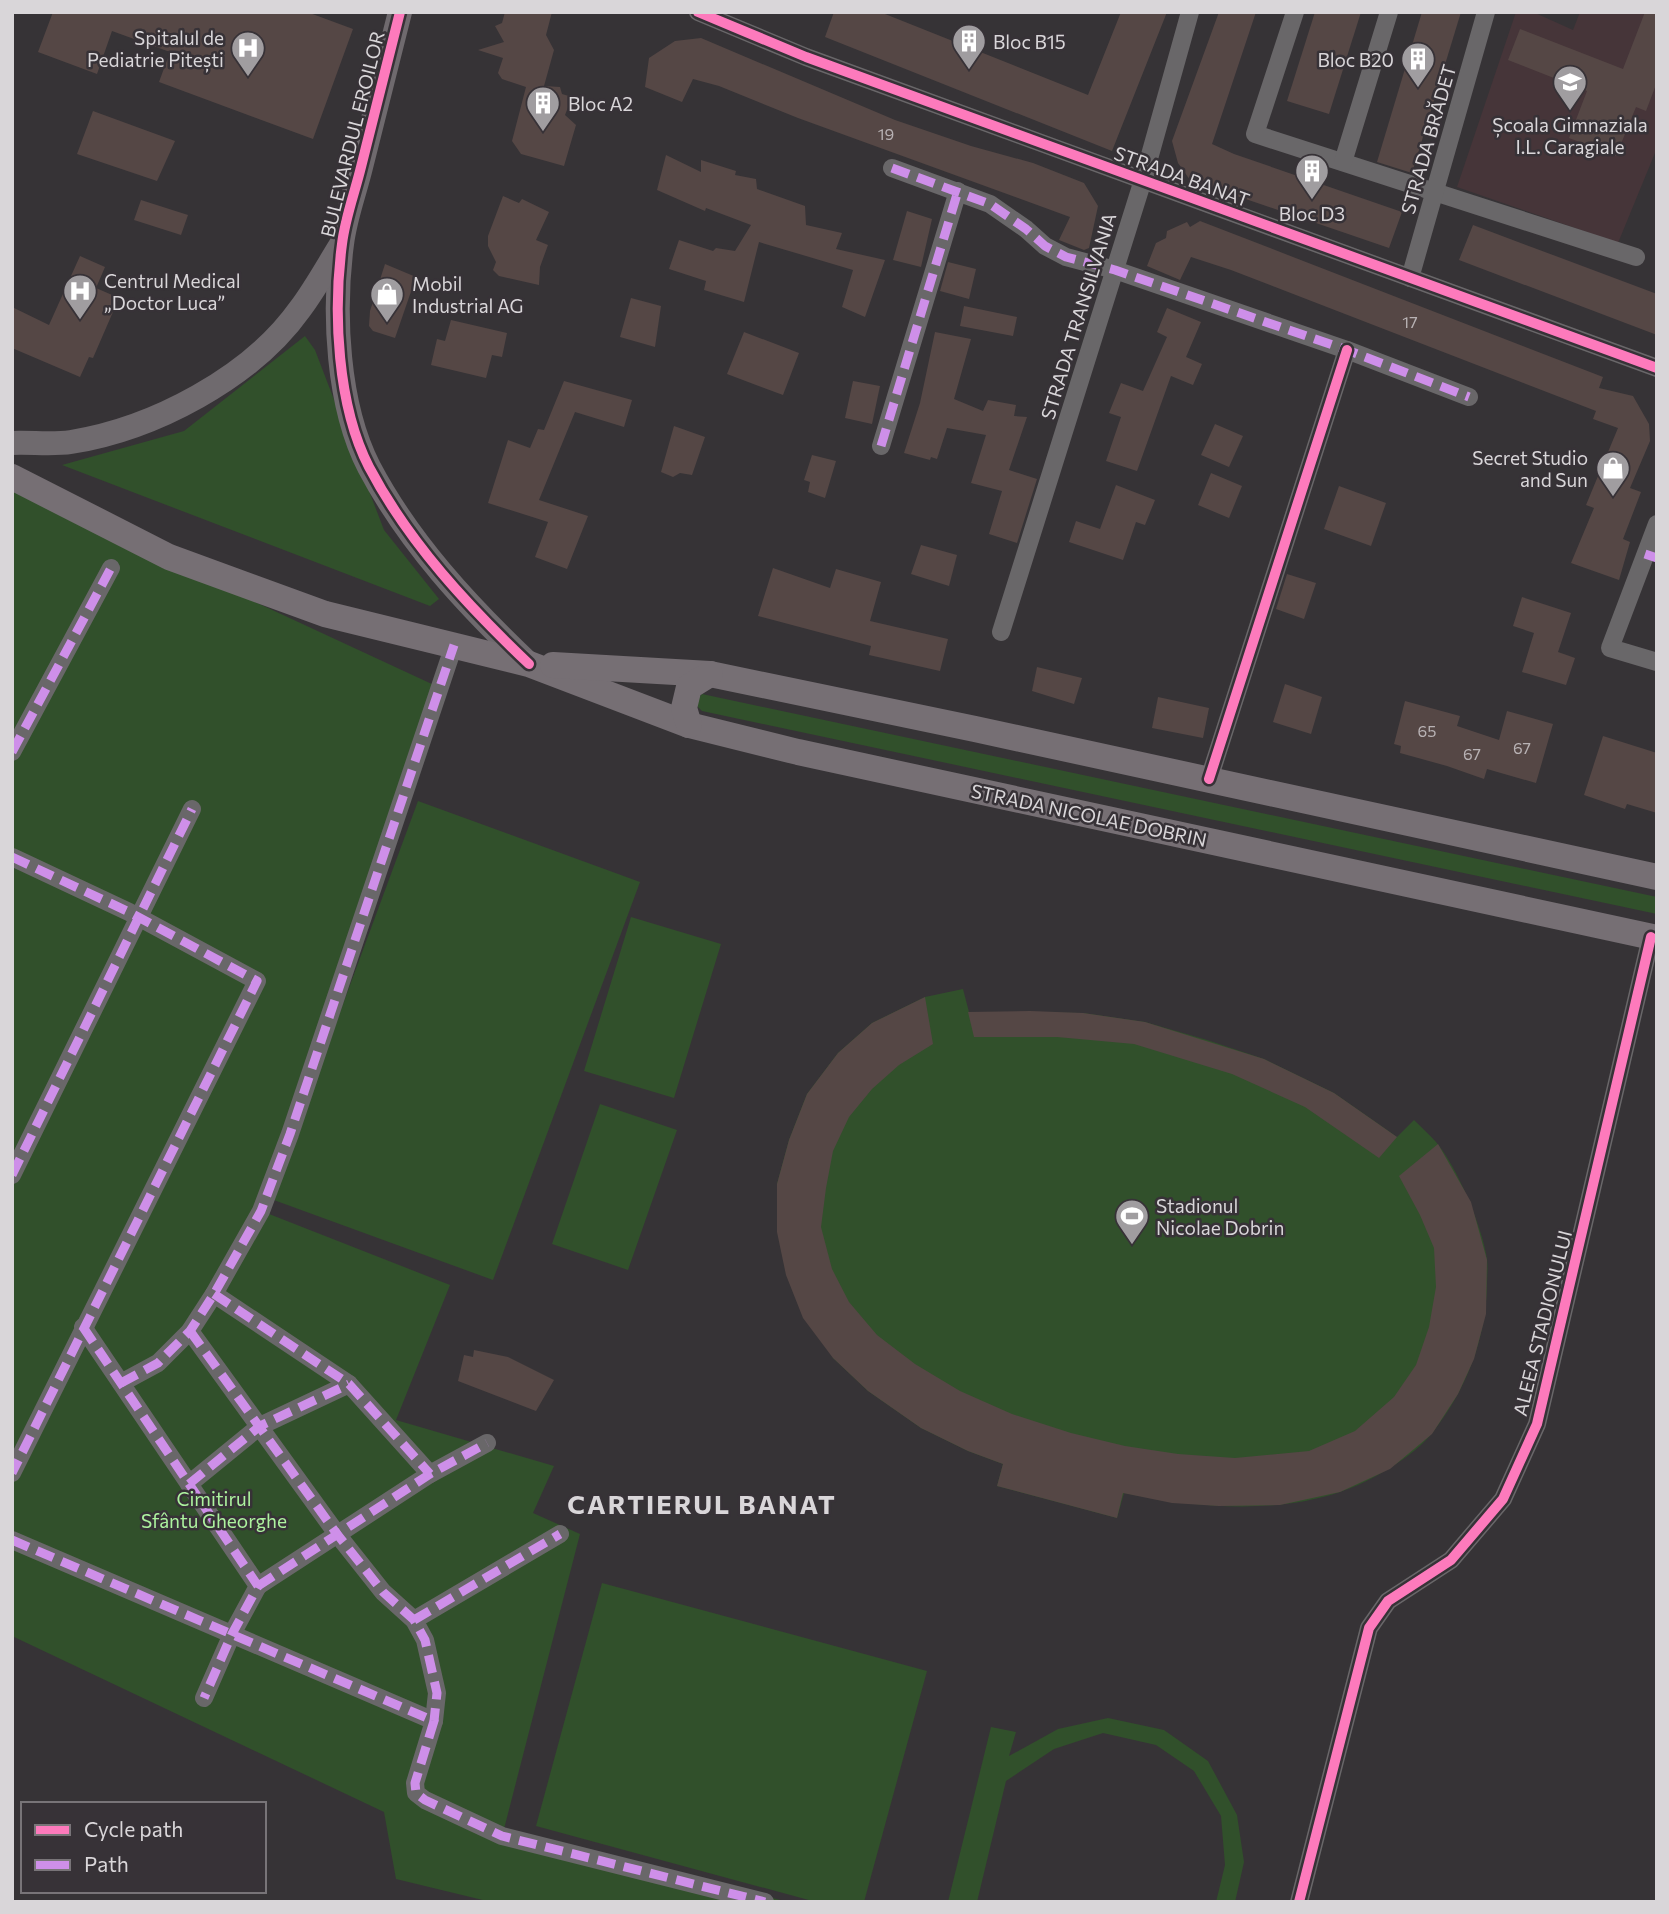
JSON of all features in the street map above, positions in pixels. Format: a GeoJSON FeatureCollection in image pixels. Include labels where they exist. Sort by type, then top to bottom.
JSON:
{"type":"FeatureCollection","features":[{"type":"Feature","properties":{"kind":"main road","name":"STRADA NICOLAE DOBRIN"},"geometry":{"type":"LineString","coordinates":[[12,477],[169,556],[325,614],[529,664],[689,725],[811,755],[1654,938]]}},
{"type":"Feature","properties":{"kind":"main road","name":"STRADA NICOLAE DOBRIN"},"geometry":{"type":"LineString","coordinates":[[529,664],[710,674],[1657,877]]}},
{"type":"Feature","properties":{"kind":"main road"},"geometry":{"type":"LineString","coordinates":[[689,725],[684,708],[689,687],[710,674]]}},
{"type":"Feature","properties":{"kind":"street","name":"BULEVARDUL EROILOR"},"geometry":{"type":"LineString","coordinates":[[400,12],[342,243],[338,311],[341,366],[349,410],[368,466],[400,519],[445,578],[481,618],[529,664]]}},
{"type":"Feature","properties":{"kind":"street","name":"STRADA BANAT"},"geometry":{"type":"LineString","coordinates":[[698,12],[806,57],[1657,368]]}},
{"type":"Feature","properties":{"kind":"street","name":"STRADA TRANSILVANIA"},"geometry":{"type":"LineString","coordinates":[[1001,632],[1143,180],[1191,12]]}},
{"type":"Feature","properties":{"kind":"street"},"geometry":{"type":"LineString","coordinates":[[1295,12],[1255,134],[1636,257]]}},
{"type":"Feature","properties":{"kind":"street"},"geometry":{"type":"LineString","coordinates":[[1343,162],[1389,12]]}},
{"type":"Feature","properties":{"kind":"street","name":"STRADA BRĂDET"},"geometry":{"type":"LineString","coordinates":[[1410,278],[1486,12]]}},
{"type":"Feature","properties":{"kind":"street"},"geometry":{"type":"LineString","coordinates":[[892,168],[990,204],[1045,246],[1066,257],[1115,270],[1347,350],[1469,397]]}},
{"type":"Feature","properties":{"kind":"street"},"geometry":{"type":"LineString","coordinates":[[881,446],[958,191]]}},
{"type":"Feature","properties":{"kind":"street","name":"BULEVARDUL EROILOR"},"geometry":{"type":"LineString","coordinates":[[12,443],[69,442],[135,426],[195,400],[241,368],[290,321],[342,243]]}},
{"type":"Feature","properties":{"kind":"street"},"geometry":{"type":"LineString","coordinates":[[1209,779],[1347,350]]}},
{"type":"Feature","properties":{"kind":"street"},"geometry":{"type":"LineString","coordinates":[[1657,524],[1651,556],[1610,648],[1657,662]]}},
{"type":"Feature","properties":{"kind":"street"},"geometry":{"type":"LineString","coordinates":[[12,752],[111,568]]}},
{"type":"Feature","properties":{"kind":"street"},"geometry":{"type":"LineString","coordinates":[[121,1383],[158,1363],[190,1331],[261,1211],[454,645]]}},
{"type":"Feature","properties":{"kind":"street"},"geometry":{"type":"LineString","coordinates":[[12,1175],[192,809]]}},
{"type":"Feature","properties":{"kind":"street"},"geometry":{"type":"LineString","coordinates":[[12,857],[139,918],[257,981],[12,1473]]}},
{"type":"Feature","properties":{"kind":"street","name":"ALEEA STADIONULUI"},"geometry":{"type":"LineString","coordinates":[[1298,1902],[1369,1628],[1388,1601],[1451,1560],[1503,1499],[1536,1424],[1654,938]]}},
{"type":"Feature","properties":{"kind":"street"},"geometry":{"type":"LineString","coordinates":[[214,1294],[349,1384],[430,1474]]}},
{"type":"Feature","properties":{"kind":"street"},"geometry":{"type":"LineString","coordinates":[[83,1327],[258,1586]]}},
{"type":"Feature","properties":{"kind":"street"},"geometry":{"type":"LineString","coordinates":[[190,1331],[337,1534],[383,1592],[414,1619],[425,1640],[437,1693],[434,1721],[415,1783],[416,1793],[425,1800],[502,1836],[765,1902]]}},
{"type":"Feature","properties":{"kind":"street"},"geometry":{"type":"LineString","coordinates":[[189,1484],[260,1426],[349,1384]]}},
{"type":"Feature","properties":{"kind":"street"},"geometry":{"type":"LineString","coordinates":[[204,1698],[232,1634],[258,1586],[430,1474],[487,1443]]}},
{"type":"Feature","properties":{"kind":"street"},"geometry":{"type":"LineString","coordinates":[[414,1619],[560,1534]]}},
{"type":"Feature","properties":{"kind":"street"},"geometry":{"type":"LineString","coordinates":[[12,1539],[434,1721]]}},
{"type":"Feature","properties":{"kind":"shaded area","name":"Școala Gimnaziala I.L. Caragiale"},"geometry":{"type":"Polygon","coordinates":[[[1516,12],[1533,12],[1573,30],[1580,12],[1657,12],[1657,148],[1618,243],[1457,187],[1516,12]]]}},
{"type":"Feature","properties":{"kind":"green space"},"geometry":{"type":"Polygon","coordinates":[[[305,336],[315,350],[384,530],[439,599],[430,606],[62,465],[184,431],[305,336]]]}},
{"type":"Feature","properties":{"kind":"green space","name":"Cimitirul Sfântu Gheorghe"},"geometry":{"type":"Polygon","coordinates":[[[12,489],[434,685],[264,1212],[450,1285],[396,1420],[554,1466],[533,1513],[580,1534],[504,1829],[788,1902],[491,1902],[396,1879],[384,1812],[12,1636],[12,489]]]}},
{"type":"Feature","properties":{"kind":"green space"},"geometry":{"type":"Polygon","coordinates":[[[702,694],[1657,897],[1657,914],[702,711],[696,701],[702,694]]]}},
{"type":"Feature","properties":{"kind":"green space"},"geometry":{"type":"Polygon","coordinates":[[[418,801],[640,882],[493,1280],[271,1199],[418,801]]]}},
{"type":"Feature","properties":{"kind":"green space"},"geometry":{"type":"Polygon","coordinates":[[[631,917],[721,944],[674,1098],[584,1071],[631,917]]]}},
{"type":"Feature","properties":{"kind":"green space","name":"Stadionul Nicolae Dobrin"},"geometry":{"type":"Polygon","coordinates":[[[963,989],[969,1012],[1083,1013],[1145,1022],[1207,1040],[1264,1059],[1334,1093],[1397,1137],[1414,1120],[1428,1133],[1452,1166],[1468,1198],[1480,1230],[1487,1269],[1483,1325],[1472,1363],[1445,1416],[1425,1441],[1377,1475],[1351,1488],[1314,1499],[1287,1504],[1232,1506],[1178,1502],[1124,1493],[1117,1518],[997,1486],[1003,1464],[968,1451],[921,1428],[868,1391],[833,1358],[777,1184],[789,1140],[807,1094],[838,1053],[872,1023],[925,997],[963,989]]]}},
{"type":"Feature","properties":{"kind":"green space"},"geometry":{"type":"Polygon","coordinates":[[[600,1104],[677,1130],[628,1270],[552,1244],[600,1104]]]}},
{"type":"Feature","properties":{"kind":"green space"},"geometry":{"type":"Polygon","coordinates":[[[602,1583],[927,1671],[864,1902],[816,1902],[536,1826],[602,1583]]]}},
{"type":"Feature","properties":{"kind":"green space"},"geometry":{"type":"Polygon","coordinates":[[[1108,1718],[1164,1730],[1208,1761],[1237,1815],[1244,1862],[1235,1902],[1216,1902],[1225,1865],[1221,1816],[1194,1771],[1156,1745],[1103,1733],[1054,1749],[1006,1781],[977,1902],[948,1902],[991,1727],[1016,1732],[1009,1756],[1058,1729],[1108,1718]]]}},
{"type":"Feature","properties":{"kind":"building","name":"Spitalul de Pediatrie Pitești"},"geometry":{"type":"Polygon","coordinates":[[[53,12],[307,12],[353,29],[313,139],[159,82],[170,52],[112,31],[97,74],[38,52],[53,12]]]}},
{"type":"Feature","properties":{"kind":"building"},"geometry":{"type":"Polygon","coordinates":[[[505,12],[552,12],[546,35],[554,50],[544,86],[560,87],[562,94],[572,97],[565,115],[576,125],[564,166],[521,154],[512,141],[526,87],[502,79],[498,73],[503,58],[478,50],[504,42],[495,26],[502,23],[505,12]]]}},
{"type":"Feature","properties":{"kind":"building","name":"Bloc B15"},"geometry":{"type":"Polygon","coordinates":[[[834,12],[880,12],[1088,95],[1121,12],[1167,12],[1112,151],[825,37],[834,12]]]}},
{"type":"Feature","properties":{"kind":"building"},"geometry":{"type":"Polygon","coordinates":[[[1219,12],[1256,12],[1212,144],[1402,212],[1389,248],[1190,180],[1178,163],[1172,141],[1219,12]]]}},
{"type":"Feature","properties":{"kind":"building"},"geometry":{"type":"Polygon","coordinates":[[[1315,12],[1361,12],[1329,114],[1287,101],[1315,12]]]}},
{"type":"Feature","properties":{"kind":"building","name":"Bloc B20"},"geometry":{"type":"Polygon","coordinates":[[[1422,12],[1461,12],[1412,173],[1377,162],[1422,12]]]}},
{"type":"Feature","properties":{"kind":"building"},"geometry":{"type":"Polygon","coordinates":[[[1645,12],[1657,12],[1657,82],[1646,111],[1636,107],[1616,156],[1569,138],[1587,91],[1508,60],[1520,29],[1623,69],[1645,12]]]}},
{"type":"Feature","properties":{"kind":"building"},"geometry":{"type":"Polygon","coordinates":[[[701,38],[895,120],[971,146],[1033,163],[1084,183],[1098,206],[1089,248],[1084,250],[1059,240],[1070,217],[798,118],[719,86],[693,79],[682,102],[645,87],[649,58],[675,41],[701,38]]]}},
{"type":"Feature","properties":{"kind":"building"},"geometry":{"type":"Polygon","coordinates":[[[93,111],[175,141],[157,181],[77,154],[93,111]]]}},
{"type":"Feature","properties":{"kind":"building"},"geometry":{"type":"Polygon","coordinates":[[[666,155],[701,172],[701,160],[736,171],[735,175],[756,179],[757,189],[805,206],[806,225],[842,233],[836,249],[885,260],[865,317],[842,307],[853,270],[759,242],[744,302],[704,290],[706,281],[669,269],[679,240],[713,251],[716,248],[735,251],[751,225],[706,208],[705,211],[657,190],[666,155]]]}},
{"type":"Feature","properties":{"kind":"building"},"geometry":{"type":"Polygon","coordinates":[[[503,196],[519,203],[522,199],[549,212],[536,240],[548,245],[540,267],[539,285],[499,276],[493,270],[496,262],[488,246],[488,236],[503,196]]]}},
{"type":"Feature","properties":{"kind":"building"},"geometry":{"type":"Polygon","coordinates":[[[141,200],[188,215],[181,235],[134,220],[141,200]]]}},
{"type":"Feature","properties":{"kind":"building"},"geometry":{"type":"Polygon","coordinates":[[[907,211],[932,219],[921,267],[893,260],[907,211]]]}},
{"type":"Feature","properties":{"kind":"building"},"geometry":{"type":"Polygon","coordinates":[[[1200,221],[1603,377],[1599,388],[1633,396],[1649,424],[1650,441],[1630,488],[1641,492],[1623,539],[1630,542],[1619,580],[1571,563],[1594,508],[1586,505],[1618,428],[1593,419],[1596,411],[1231,270],[1191,257],[1180,280],[1147,266],[1156,243],[1166,238],[1167,231],[1187,222],[1190,227],[1200,221]]]}},
{"type":"Feature","properties":{"kind":"building"},"geometry":{"type":"Polygon","coordinates":[[[1473,225],[1657,294],[1657,335],[1459,260],[1473,225]]]}},
{"type":"Feature","properties":{"kind":"building","name":"Centrul Medical „Doctor Luca”"},"geometry":{"type":"Polygon","coordinates":[[[80,256],[105,267],[96,288],[119,298],[93,358],[89,357],[80,377],[12,348],[12,307],[49,325],[80,256]]]}},
{"type":"Feature","properties":{"kind":"building"},"geometry":{"type":"Polygon","coordinates":[[[948,262],[976,269],[969,299],[940,291],[948,262]]]}},
{"type":"Feature","properties":{"kind":"building"},"geometry":{"type":"Polygon","coordinates":[[[385,264],[416,277],[395,338],[373,331],[369,326],[370,311],[385,264]]]}},
{"type":"Feature","properties":{"kind":"building"},"geometry":{"type":"Polygon","coordinates":[[[631,298],[661,306],[655,347],[620,337],[631,298]]]}},
{"type":"Feature","properties":{"kind":"building"},"geometry":{"type":"Polygon","coordinates":[[[964,306],[1017,317],[1013,336],[960,326],[964,306]]]}},
{"type":"Feature","properties":{"kind":"building"},"geometry":{"type":"Polygon","coordinates":[[[1167,308],[1201,322],[1186,357],[1202,364],[1193,385],[1171,376],[1137,471],[1106,461],[1121,417],[1109,413],[1121,383],[1143,391],[1167,337],[1157,332],[1167,308]]]}},
{"type":"Feature","properties":{"kind":"building"},"geometry":{"type":"Polygon","coordinates":[[[451,320],[507,333],[502,357],[492,355],[486,378],[431,365],[437,339],[445,341],[451,320]]]}},
{"type":"Feature","properties":{"kind":"building"},"geometry":{"type":"Polygon","coordinates":[[[744,332],[799,353],[783,395],[727,374],[744,332]]]}},
{"type":"Feature","properties":{"kind":"building"},"geometry":{"type":"Polygon","coordinates":[[[935,332],[971,339],[954,399],[983,411],[988,400],[1016,405],[1014,416],[1027,417],[1009,470],[1037,479],[1017,543],[989,534],[1002,491],[971,483],[986,435],[947,428],[937,459],[931,457],[930,460],[904,453],[920,403],[935,332]]]}},
{"type":"Feature","properties":{"kind":"building"},"geometry":{"type":"Polygon","coordinates":[[[564,381],[632,400],[624,427],[575,412],[539,500],[588,516],[567,569],[535,557],[548,522],[488,503],[508,440],[530,448],[538,429],[544,430],[564,381]]]}},
{"type":"Feature","properties":{"kind":"building"},"geometry":{"type":"Polygon","coordinates":[[[853,381],[880,386],[872,424],[845,418],[853,381]]]}},
{"type":"Feature","properties":{"kind":"building"},"geometry":{"type":"Polygon","coordinates":[[[1215,424],[1243,436],[1229,467],[1201,455],[1215,424]]]}},
{"type":"Feature","properties":{"kind":"building"},"geometry":{"type":"Polygon","coordinates":[[[674,426],[705,437],[692,475],[680,473],[673,477],[661,472],[674,426]]]}},
{"type":"Feature","properties":{"kind":"building"},"geometry":{"type":"Polygon","coordinates":[[[812,455],[836,461],[825,498],[808,492],[810,482],[804,480],[812,455]]]}},
{"type":"Feature","properties":{"kind":"building"},"geometry":{"type":"Polygon","coordinates":[[[1211,473],[1242,486],[1229,518],[1198,505],[1211,473]]]}},
{"type":"Feature","properties":{"kind":"building"},"geometry":{"type":"Polygon","coordinates":[[[1116,485],[1155,500],[1145,525],[1136,522],[1123,560],[1069,542],[1076,521],[1100,529],[1116,485]]]}},
{"type":"Feature","properties":{"kind":"building"},"geometry":{"type":"Polygon","coordinates":[[[1339,486],[1386,503],[1371,546],[1324,529],[1339,486]]]}},
{"type":"Feature","properties":{"kind":"building"},"geometry":{"type":"Polygon","coordinates":[[[921,545],[957,555],[949,586],[911,574],[921,545]]]}},
{"type":"Feature","properties":{"kind":"building"},"geometry":{"type":"Polygon","coordinates":[[[773,568],[830,588],[836,569],[881,582],[870,621],[948,639],[940,671],[869,655],[871,646],[758,616],[773,568]]]}},
{"type":"Feature","properties":{"kind":"building"},"geometry":{"type":"Polygon","coordinates":[[[1287,574],[1316,583],[1304,619],[1276,609],[1287,574]]]}},
{"type":"Feature","properties":{"kind":"building"},"geometry":{"type":"Polygon","coordinates":[[[1522,597],[1571,613],[1558,652],[1575,658],[1566,685],[1522,672],[1534,633],[1513,626],[1522,597]]]}},
{"type":"Feature","properties":{"kind":"building"},"geometry":{"type":"Polygon","coordinates":[[[1037,667],[1082,678],[1074,704],[1032,691],[1037,667]]]}},
{"type":"Feature","properties":{"kind":"building"},"geometry":{"type":"Polygon","coordinates":[[[1285,684],[1322,697],[1311,734],[1273,722],[1285,684]]]}},
{"type":"Feature","properties":{"kind":"building"},"geometry":{"type":"Polygon","coordinates":[[[1158,697],[1209,708],[1203,738],[1152,728],[1158,697]]]}},
{"type":"Feature","properties":{"kind":"building"},"geometry":{"type":"Polygon","coordinates":[[[1405,701],[1460,716],[1457,726],[1499,740],[1507,711],[1553,724],[1536,783],[1487,769],[1484,779],[1400,753],[1401,746],[1394,744],[1405,701]]]}},
{"type":"Feature","properties":{"kind":"building"},"geometry":{"type":"Polygon","coordinates":[[[1603,736],[1657,753],[1657,813],[1627,804],[1625,809],[1584,795],[1603,736]]]}},
{"type":"Feature","properties":{"kind":"building"},"geometry":{"type":"Polygon","coordinates":[[[925,997],[933,1044],[899,1065],[872,1089],[849,1117],[833,1151],[826,1188],[821,1227],[832,1269],[849,1302],[877,1335],[915,1364],[960,1391],[1012,1414],[1071,1433],[1125,1446],[1178,1454],[1235,1458],[1309,1451],[1355,1431],[1394,1397],[1416,1365],[1429,1327],[1436,1287],[1434,1248],[1399,1176],[1438,1144],[1471,1202],[1487,1260],[1486,1314],[1474,1359],[1458,1394],[1432,1434],[1390,1469],[1340,1492],[1280,1505],[1219,1506],[1172,1503],[1123,1493],[1117,1518],[997,1486],[1003,1464],[968,1451],[921,1428],[868,1391],[833,1358],[803,1318],[786,1275],[777,1232],[777,1184],[789,1140],[807,1094],[838,1053],[872,1023],[925,997]]]}},
{"type":"Feature","properties":{"kind":"building"},"geometry":{"type":"Polygon","coordinates":[[[968,1012],[1083,1013],[1145,1022],[1264,1059],[1334,1093],[1397,1137],[1379,1158],[1305,1107],[1232,1074],[1134,1044],[1057,1037],[974,1037],[968,1012]]]}},
{"type":"Feature","properties":{"kind":"building"},"geometry":{"type":"Polygon","coordinates":[[[474,1350],[508,1357],[554,1380],[536,1411],[458,1381],[464,1355],[473,1357],[474,1350]]]}},
{"type":"Feature","properties":{"kind":"marked path"},"geometry":{"type":"LineString","coordinates":[[892,168],[990,204],[1045,246],[1066,257],[1115,270],[1347,350],[1469,397]]}},
{"type":"Feature","properties":{"kind":"marked path"},"geometry":{"type":"LineString","coordinates":[[881,446],[958,191]]}},
{"type":"Feature","properties":{"kind":"marked path"},"geometry":{"type":"LineString","coordinates":[[1645,554],[1657,558]]}},
{"type":"Feature","properties":{"kind":"marked path"},"geometry":{"type":"LineString","coordinates":[[12,752],[111,568]]}},
{"type":"Feature","properties":{"kind":"marked path"},"geometry":{"type":"LineString","coordinates":[[121,1383],[158,1363],[190,1331],[261,1211],[290,1134],[454,645]]}},
{"type":"Feature","properties":{"kind":"marked path"},"geometry":{"type":"LineString","coordinates":[[12,1175],[192,809]]}},
{"type":"Feature","properties":{"kind":"marked path"},"geometry":{"type":"LineString","coordinates":[[12,857],[129,912],[257,981],[12,1473]]}},
{"type":"Feature","properties":{"kind":"marked path"},"geometry":{"type":"LineString","coordinates":[[214,1294],[349,1384],[430,1474]]}},
{"type":"Feature","properties":{"kind":"marked path"},"geometry":{"type":"LineString","coordinates":[[83,1327],[258,1586],[232,1634],[204,1698]]}},
{"type":"Feature","properties":{"kind":"marked path"},"geometry":{"type":"LineString","coordinates":[[190,1331],[337,1534],[383,1592],[414,1620],[425,1640],[437,1693],[434,1721]]}},
{"type":"Feature","properties":{"kind":"marked path"},"geometry":{"type":"LineString","coordinates":[[189,1484],[260,1426],[349,1384]]}},
{"type":"Feature","properties":{"kind":"marked path"},"geometry":{"type":"LineString","coordinates":[[258,1586],[430,1474],[487,1443]]}},
{"type":"Feature","properties":{"kind":"marked path"},"geometry":{"type":"LineString","coordinates":[[414,1620],[560,1534]]}},
{"type":"Feature","properties":{"kind":"marked path"},"geometry":{"type":"LineString","coordinates":[[12,1540],[434,1721],[415,1783],[416,1793],[425,1800],[502,1836],[765,1902]]}},
{"type":"Feature","properties":{"kind":"cycle path"},"geometry":{"type":"LineString","coordinates":[[400,12],[343,234],[338,328],[344,387],[358,442],[369,467],[402,522],[462,596],[529,664]]}},
{"type":"Feature","properties":{"kind":"cycle path"},"geometry":{"type":"LineString","coordinates":[[698,12],[806,57],[1657,368]]}},
{"type":"Feature","properties":{"kind":"cycle path"},"geometry":{"type":"LineString","coordinates":[[1209,779],[1347,350]]}},
{"type":"Feature","properties":{"kind":"cycle path"},"geometry":{"type":"LineString","coordinates":[[1299,1902],[1369,1628],[1388,1601],[1451,1560],[1503,1499],[1537,1424],[1651,937]]}},
{"type":"Feature","properties":{"kind":"place","name":"Bloc B15"},"geometry":{"type":"Point","coordinates":[969,71]}},
{"type":"Feature","properties":{"kind":"place","name":"Spitalul de Pediatrie Pitești"},"geometry":{"type":"Point","coordinates":[248,78]}},
{"type":"Feature","properties":{"kind":"place","name":"Bloc B20"},"geometry":{"type":"Point","coordinates":[1418,89]}},
{"type":"Feature","properties":{"kind":"place","name":"Școala Gimnaziala I.L. Caragiale"},"geometry":{"type":"Point","coordinates":[1570,112]}},
{"type":"Feature","properties":{"kind":"place","name":"Bloc A2"},"geometry":{"type":"Point","coordinates":[543,133]}},
{"type":"Feature","properties":{"kind":"place","name":"Bloc D3"},"geometry":{"type":"Point","coordinates":[1312,201]}},
{"type":"Feature","properties":{"kind":"place","name":"Centrul Medical „Doctor Luca”"},"geometry":{"type":"Point","coordinates":[80,321]}},
{"type":"Feature","properties":{"kind":"place","name":"Mobil Industrial AG"},"geometry":{"type":"Point","coordinates":[387,324]}},
{"type":"Feature","properties":{"kind":"place","name":"Secret Studio and Sun"},"geometry":{"type":"Point","coordinates":[1613,498]}},
{"type":"Feature","properties":{"kind":"place","name":"Stadionul Nicolae Dobrin"},"geometry":{"type":"Point","coordinates":[1132,1246]}},
{"type":"Feature","properties":{"kind":"district","name":"CARTIERUL BANAT"},"geometry":{"type":"Point","coordinates":[702,1503]}}]}
